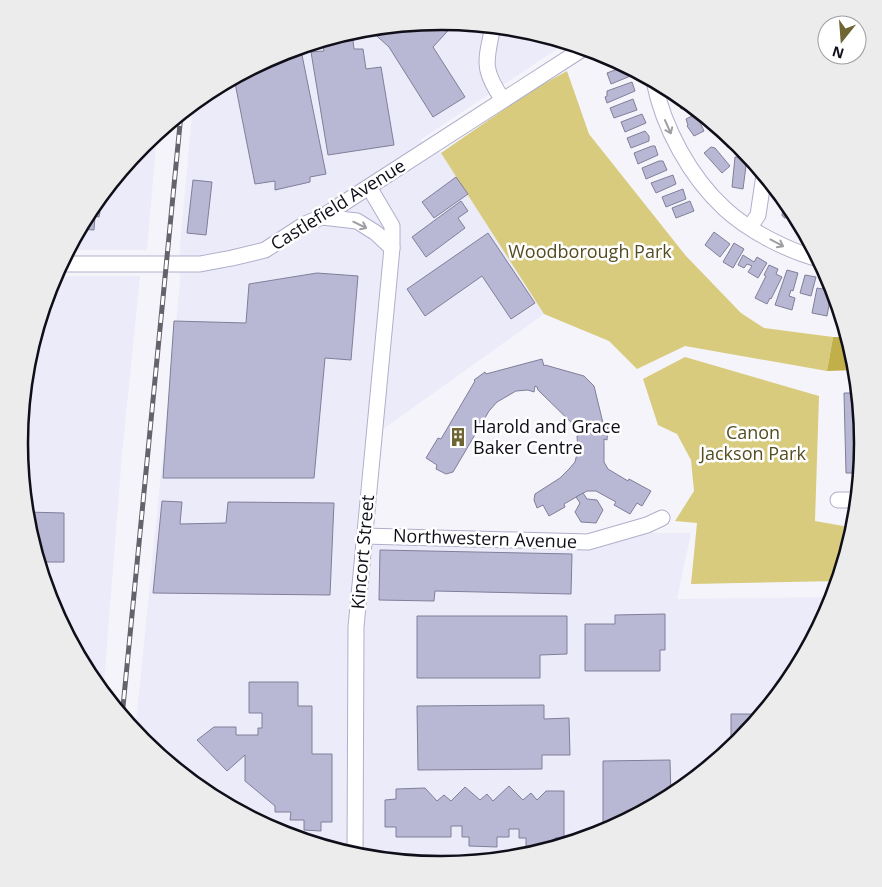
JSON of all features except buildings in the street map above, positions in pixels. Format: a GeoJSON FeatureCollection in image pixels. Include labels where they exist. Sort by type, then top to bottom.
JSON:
{"type":"FeatureCollection","features":[{"type":"Feature","properties":{"kind":"street"},"geometry":{"type":"LineString","coordinates":[[491,34],[487,52],[487,69],[494,87],[503,100]]}},
{"type":"Feature","properties":{"kind":"street","name":"Castlefield Avenue"},"geometry":{"type":"LineString","coordinates":[[69,264],[200,264],[265,250],[305,224],[322,217],[576,53]]}},
{"type":"Feature","properties":{"kind":"street"},"geometry":{"type":"LineString","coordinates":[[656,91],[662,112],[676,145],[696,176],[725,210],[779,244],[809,255]]}},
{"type":"Feature","properties":{"kind":"street"},"geometry":{"type":"LineString","coordinates":[[750,227],[758,215],[763,184]]}},
{"type":"Feature","properties":{"kind":"street","name":"Kincort Street"},"geometry":{"type":"LineString","coordinates":[[355,848],[356,627],[392,248],[392,226],[369,187]]}},
{"type":"Feature","properties":{"kind":"street"},"geometry":{"type":"LineString","coordinates":[[322,217],[357,221],[376,233],[392,248]]}},
{"type":"Feature","properties":{"kind":"street"},"geometry":{"type":"LineString","coordinates":[[838,500],[851,500]]}},
{"type":"Feature","properties":{"kind":"street","name":"Northwestern Avenue"},"geometry":{"type":"LineString","coordinates":[[364,536],[588,542],[647,525],[662,518]]}},
{"type":"Feature","properties":{"kind":"shaded area"},"geometry":{"type":"Polygon","coordinates":[[[441,30],[468,31],[522,38],[559,47],[420,140],[441,153],[544,314],[365,442],[355,543],[371,545],[586,548],[648,533],[691,533],[677,599],[825,597],[799,650],[769,695],[752,716],[714,754],[693,772],[648,802],[599,826],[574,835],[522,849],[495,853],[441,857],[414,856],[360,849],[334,843],[283,826],[258,814],[234,802],[189,772],[136,722],[180,283],[180,246],[192,113],[234,85],[283,61],[308,52],[360,38],[387,34],[441,30]]]}},
{"type":"Feature","properties":{"kind":"shaded area"},"geometry":{"type":"Polygon","coordinates":[[[156,144],[147,250],[76,250],[97,214],[113,192],[156,144]]]}},
{"type":"Feature","properties":{"kind":"shaded area"},"geometry":{"type":"Polygon","coordinates":[[[63,276],[140,276],[122,454],[104,683],[70,626],[49,576],[35,524],[28,471],[28,416],[35,363],[49,311],[63,276]]]}},
{"type":"Feature","properties":{"kind":"shaded area"},"geometry":{"type":"Polygon","coordinates":[[[833,337],[840,337],[848,370],[827,371],[833,337]]]}},
{"type":"Feature","properties":{"kind":"green space","name":"Woodborough Park"},"geometry":{"type":"Polygon","coordinates":[[[567,71],[589,134],[686,256],[741,313],[764,328],[833,337],[827,371],[685,346],[637,369],[609,341],[544,314],[441,153],[529,92],[567,71]]]}},
{"type":"Feature","properties":{"kind":"green space","name":"Canon Jackson Park"},"geometry":{"type":"Polygon","coordinates":[[[685,357],[819,396],[815,521],[846,527],[831,581],[691,584],[697,523],[675,521],[694,491],[691,460],[677,434],[658,425],[643,379],[685,357]]]}},
{"type":"Feature","properties":{"kind":"railway"},"geometry":{"type":"LineString","coordinates":[[123,707],[180,123]]}},
{"type":"Feature","properties":{"kind":"place","name":"Harold and Grace Baker Centre"},"geometry":{"type":"Point","coordinates":[458,437]}}]}
